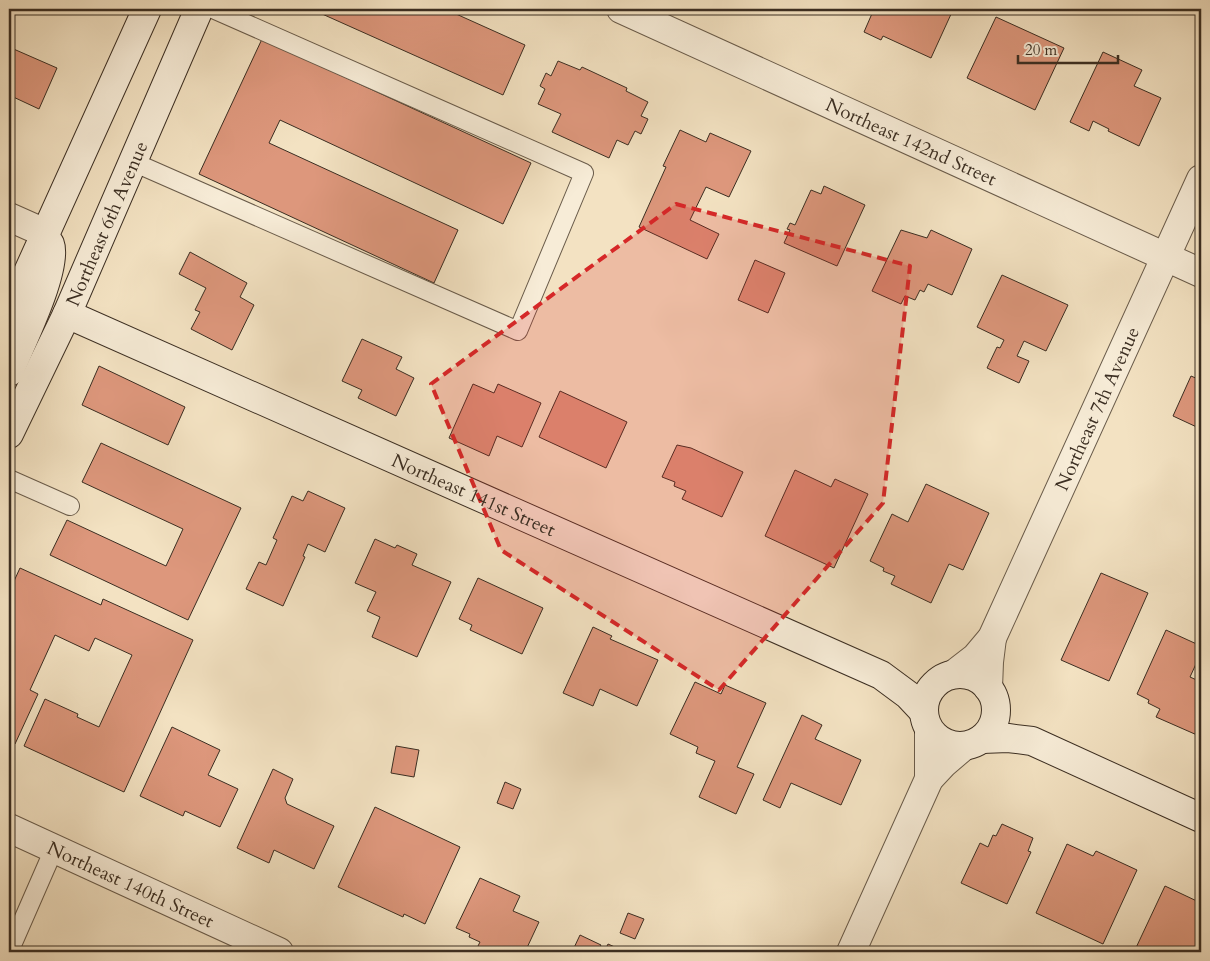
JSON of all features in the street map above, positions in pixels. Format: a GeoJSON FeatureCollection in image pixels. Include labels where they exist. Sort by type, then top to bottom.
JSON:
{"type":"FeatureCollection","features":[{"type":"Feature","properties":{"kind":"street"},"geometry":{"type":"LineString","coordinates":[[9,314],[147,9]]}},
{"type":"Feature","properties":{"kind":"street","name":"Northeast 6th Avenue"},"geometry":{"type":"LineString","coordinates":[[9,434],[67,314],[199,9]]}},
{"type":"Feature","properties":{"kind":"street","name":"Northeast 142nd Street"},"geometry":{"type":"LineString","coordinates":[[621,9],[1201,273]]}},
{"type":"Feature","properties":{"kind":"street","name":"Northeast 7th Avenue"},"geometry":{"type":"LineString","coordinates":[[946,677],[976,657],[992,638],[1201,179]]}},
{"type":"Feature","properties":{"kind":"street"},"geometry":{"type":"LineString","coordinates":[[9,217],[45,234],[52,249],[38,306],[9,372]]}},
{"type":"Feature","properties":{"kind":"street","name":"Northeast 141st Street"},"geometry":{"type":"LineString","coordinates":[[67,314],[882,675],[908,695],[926,721]]}},
{"type":"Feature","properties":{"kind":"street","name":"Northeast 7th Avenue"},"geometry":{"type":"LineString","coordinates":[[992,638],[989,662],[992,699]]}},
{"type":"Feature","properties":{"kind":"street"},"geometry":{"type":"LineString","coordinates":[[929,779],[926,695],[946,677],[964,674],[975,677],[984,683],[992,699],[1032,741]]}},
{"type":"Feature","properties":{"kind":"street","name":"Northeast 141st Street"},"geometry":{"type":"LineString","coordinates":[[882,675],[918,681],[946,677]]}},
{"type":"Feature","properties":{"kind":"street"},"geometry":{"type":"LineString","coordinates":[[851,952],[929,779],[944,763],[987,735],[993,725],[992,699]]}},
{"type":"Feature","properties":{"kind":"street"},"geometry":{"type":"LineString","coordinates":[[926,721],[935,737],[945,743],[956,746],[1008,738],[1032,741],[1201,818]]}},
{"type":"Feature","properties":{"kind":"street","name":"Northeast 140th Street"},"geometry":{"type":"LineString","coordinates":[[9,828],[279,952]]}},
{"type":"Feature","properties":{"kind":"lane"},"geometry":{"type":"LineString","coordinates":[[133,162],[518,331],[584,172],[214,9]]}},
{"type":"Feature","properties":{"kind":"lane"},"geometry":{"type":"LineString","coordinates":[[9,479],[70,506]]}},
{"type":"Feature","properties":{"kind":"lane"},"geometry":{"type":"LineString","coordinates":[[9,952],[54,850]]}},
{"type":"Feature","properties":{"kind":"highlighted area"},"geometry":{"type":"Polygon","coordinates":[[[676,204],[910,266],[883,503],[719,690],[501,550],[431,384],[676,204]]]}},
{"type":"Feature","properties":{"kind":"building"},"geometry":{"type":"Polygon","coordinates":[[[311,9],[445,9],[525,45],[503,95],[311,9]]]}},
{"type":"Feature","properties":{"kind":"building"},"geometry":{"type":"Polygon","coordinates":[[[874,9],[944,9],[952,12],[931,58],[883,36],[881,40],[864,32],[874,9]]]}},
{"type":"Feature","properties":{"kind":"building"},"geometry":{"type":"Polygon","coordinates":[[[996,17],[1064,48],[1035,110],[967,78],[996,17]]]}},
{"type":"Feature","properties":{"kind":"building"},"geometry":{"type":"Polygon","coordinates":[[[262,39],[531,163],[503,224],[280,120],[269,143],[458,230],[434,283],[199,174],[262,39]]]}},
{"type":"Feature","properties":{"kind":"building"},"geometry":{"type":"Polygon","coordinates":[[[9,47],[57,68],[39,109],[9,95],[9,47]]]}},
{"type":"Feature","properties":{"kind":"building"},"geometry":{"type":"Polygon","coordinates":[[[1103,52],[1142,70],[1134,86],[1161,98],[1139,146],[1108,131],[1109,129],[1093,121],[1089,131],[1070,122],[1103,52]]]}},
{"type":"Feature","properties":{"kind":"building"},"geometry":{"type":"Polygon","coordinates":[[[558,61],[580,70],[582,67],[627,88],[626,91],[648,102],[641,116],[648,119],[641,134],[635,131],[628,145],[617,140],[609,158],[552,132],[561,114],[538,104],[545,89],[540,86],[546,73],[551,76],[558,61]]]}},
{"type":"Feature","properties":{"kind":"building"},"geometry":{"type":"Polygon","coordinates":[[[680,130],[706,142],[710,133],[751,151],[729,197],[706,187],[690,220],[719,234],[707,259],[639,227],[666,167],[663,166],[680,130]]]}},
{"type":"Feature","properties":{"kind":"building"},"geometry":{"type":"Polygon","coordinates":[[[824,186],[865,205],[837,266],[784,243],[790,230],[787,229],[790,223],[795,225],[811,190],[821,194],[824,186]]]}},
{"type":"Feature","properties":{"kind":"building"},"geometry":{"type":"Polygon","coordinates":[[[901,230],[927,238],[931,230],[972,249],[952,295],[928,284],[924,292],[920,290],[915,300],[905,296],[901,304],[872,291],[901,230]]]}},
{"type":"Feature","properties":{"kind":"building"},"geometry":{"type":"Polygon","coordinates":[[[190,252],[247,283],[240,297],[254,305],[232,350],[191,329],[200,312],[195,310],[206,288],[179,274],[190,252]]]}},
{"type":"Feature","properties":{"kind":"building"},"geometry":{"type":"Polygon","coordinates":[[[755,260],[785,273],[768,313],[738,300],[755,260]]]}},
{"type":"Feature","properties":{"kind":"building"},"geometry":{"type":"Polygon","coordinates":[[[1002,275],[1068,305],[1046,351],[1024,341],[1017,356],[1029,361],[1019,383],[987,368],[997,347],[1000,348],[1004,340],[977,327],[1002,275]]]}},
{"type":"Feature","properties":{"kind":"building"},"geometry":{"type":"Polygon","coordinates":[[[362,339],[402,357],[396,369],[414,378],[396,416],[358,398],[362,390],[342,381],[362,339]]]}},
{"type":"Feature","properties":{"kind":"building"},"geometry":{"type":"Polygon","coordinates":[[[99,366],[185,407],[168,445],[82,405],[99,366]]]}},
{"type":"Feature","properties":{"kind":"building"},"geometry":{"type":"Polygon","coordinates":[[[1201,371],[1201,429],[1173,416],[1191,376],[1198,379],[1201,371]]]}},
{"type":"Feature","properties":{"kind":"building"},"geometry":{"type":"Polygon","coordinates":[[[473,384],[494,393],[498,384],[541,403],[522,447],[497,436],[489,456],[449,438],[473,384]]]}},
{"type":"Feature","properties":{"kind":"building"},"geometry":{"type":"Polygon","coordinates":[[[560,391],[627,422],[606,468],[539,437],[560,391]]]}},
{"type":"Feature","properties":{"kind":"building"},"geometry":{"type":"Polygon","coordinates":[[[101,443],[241,508],[188,620],[50,555],[67,520],[166,566],[183,529],[82,482],[101,443]]]}},
{"type":"Feature","properties":{"kind":"building"},"geometry":{"type":"Polygon","coordinates":[[[677,445],[691,448],[743,472],[722,517],[682,499],[686,491],[674,486],[675,482],[662,477],[677,445]]]}},
{"type":"Feature","properties":{"kind":"building"},"geometry":{"type":"Polygon","coordinates":[[[795,470],[831,487],[835,479],[868,494],[834,568],[765,536],[795,470]]]}},
{"type":"Feature","properties":{"kind":"building"},"geometry":{"type":"Polygon","coordinates":[[[926,484],[989,513],[963,570],[949,564],[931,603],[891,584],[895,576],[883,571],[884,568],[870,561],[892,514],[908,522],[926,484]]]}},
{"type":"Feature","properties":{"kind":"building"},"geometry":{"type":"Polygon","coordinates":[[[308,491],[345,508],[325,552],[308,544],[303,556],[305,557],[283,606],[246,589],[259,562],[266,565],[277,540],[273,538],[292,496],[303,501],[308,491]]]}},
{"type":"Feature","properties":{"kind":"building"},"geometry":{"type":"Polygon","coordinates":[[[375,539],[395,548],[397,545],[417,554],[412,565],[451,582],[417,657],[372,637],[380,617],[367,611],[376,592],[355,583],[375,539]]]}},
{"type":"Feature","properties":{"kind":"building"},"geometry":{"type":"Polygon","coordinates":[[[20,568],[101,605],[103,599],[193,640],[124,792],[24,746],[45,699],[78,714],[77,717],[99,727],[132,655],[95,638],[89,651],[55,635],[30,690],[38,694],[15,744],[9,741],[9,592],[20,568]]]}},
{"type":"Feature","properties":{"kind":"building"},"geometry":{"type":"Polygon","coordinates":[[[1101,573],[1148,593],[1109,681],[1061,660],[1101,573]]]}},
{"type":"Feature","properties":{"kind":"building"},"geometry":{"type":"Polygon","coordinates":[[[478,578],[543,608],[522,654],[470,630],[472,625],[459,619],[478,578]]]}},
{"type":"Feature","properties":{"kind":"building"},"geometry":{"type":"Polygon","coordinates":[[[593,627],[612,636],[610,639],[658,660],[637,706],[600,689],[593,706],[563,693],[593,627]]]}},
{"type":"Feature","properties":{"kind":"building"},"geometry":{"type":"Polygon","coordinates":[[[1166,630],[1201,646],[1201,653],[1190,677],[1201,682],[1201,726],[1197,735],[1156,717],[1160,709],[1148,703],[1149,700],[1137,694],[1166,630]]]}},
{"type":"Feature","properties":{"kind":"building"},"geometry":{"type":"Polygon","coordinates":[[[695,682],[721,694],[725,685],[766,703],[737,767],[754,774],[736,814],[699,797],[715,761],[696,753],[698,747],[670,734],[695,682]]]}},
{"type":"Feature","properties":{"kind":"building"},"geometry":{"type":"Polygon","coordinates":[[[802,715],[822,725],[815,739],[861,760],[841,805],[791,783],[780,808],[763,800],[802,715]]]}},
{"type":"Feature","properties":{"kind":"building"},"geometry":{"type":"Polygon","coordinates":[[[172,727],[220,750],[208,775],[238,789],[220,827],[185,811],[183,816],[140,796],[172,727]]]}},
{"type":"Feature","properties":{"kind":"building"},"geometry":{"type":"Polygon","coordinates":[[[396,746],[419,750],[414,777],[391,773],[396,746]]]}},
{"type":"Feature","properties":{"kind":"building"},"geometry":{"type":"Polygon","coordinates":[[[273,769],[293,779],[285,798],[287,804],[334,826],[314,869],[274,850],[269,863],[237,848],[273,769]]]}},
{"type":"Feature","properties":{"kind":"building"},"geometry":{"type":"Polygon","coordinates":[[[505,782],[521,789],[513,809],[497,803],[505,782]]]}},
{"type":"Feature","properties":{"kind":"building"},"geometry":{"type":"Polygon","coordinates":[[[375,807],[460,847],[425,924],[404,914],[403,917],[338,887],[375,807]]]}},
{"type":"Feature","properties":{"kind":"building"},"geometry":{"type":"Polygon","coordinates":[[[1002,824],[1033,838],[1028,851],[1031,852],[1007,904],[961,883],[980,843],[988,847],[993,835],[996,836],[1002,824]]]}},
{"type":"Feature","properties":{"kind":"building"},"geometry":{"type":"Polygon","coordinates":[[[1067,844],[1093,856],[1096,851],[1137,870],[1103,944],[1036,913],[1067,844]]]}},
{"type":"Feature","properties":{"kind":"building"},"geometry":{"type":"Polygon","coordinates":[[[480,878],[520,896],[513,911],[539,922],[525,952],[480,952],[476,950],[480,942],[469,937],[470,934],[456,928],[480,878]]]}},
{"type":"Feature","properties":{"kind":"building"},"geometry":{"type":"Polygon","coordinates":[[[1165,886],[1201,903],[1201,952],[1134,952],[1165,886]]]}},
{"type":"Feature","properties":{"kind":"building"},"geometry":{"type":"Polygon","coordinates":[[[9,899],[14,902],[9,914],[9,899]]]}},
{"type":"Feature","properties":{"kind":"building"},"geometry":{"type":"Polygon","coordinates":[[[628,913],[644,919],[635,939],[620,933],[628,913]]]}},
{"type":"Feature","properties":{"kind":"building"},"geometry":{"type":"Polygon","coordinates":[[[580,935],[601,945],[597,952],[572,952],[580,935]]]}},
{"type":"Feature","properties":{"kind":"building"},"geometry":{"type":"Polygon","coordinates":[[[608,944],[626,952],[604,952],[608,944]]]}}]}
